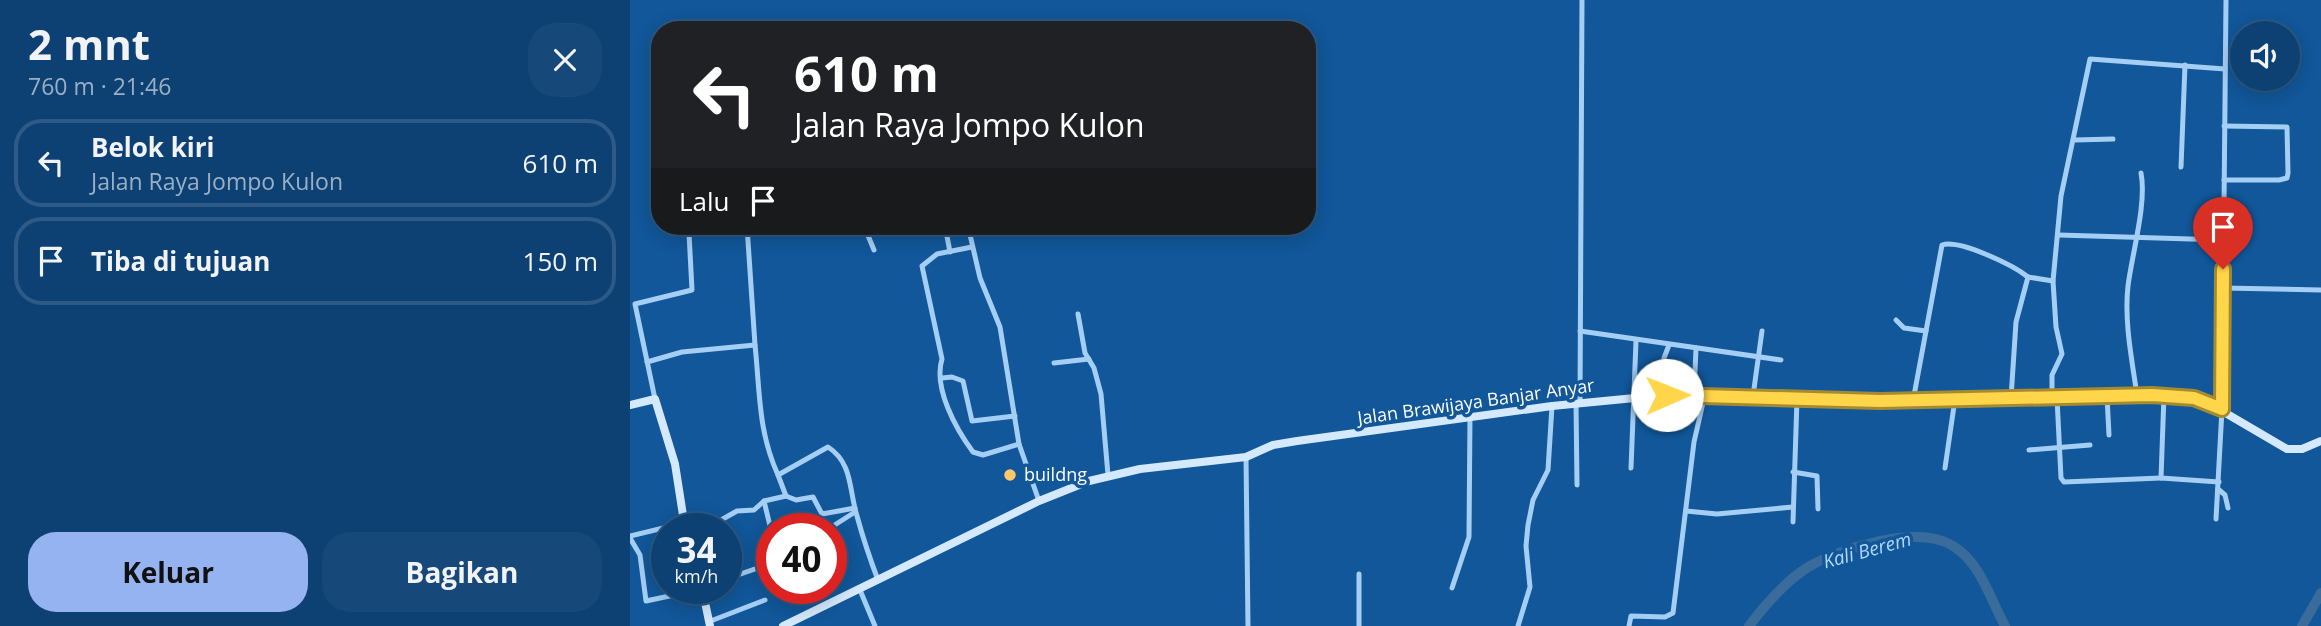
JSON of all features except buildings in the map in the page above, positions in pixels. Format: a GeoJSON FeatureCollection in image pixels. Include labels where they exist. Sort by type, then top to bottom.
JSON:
{"type":"FeatureCollection","features":[{"type":"Feature","properties":{"kind":"street"},"geometry":{"type":"LineString","coordinates":[[1577,485],[1582,0]]}},
{"type":"Feature","properties":{"kind":"street"},"geometry":{"type":"LineString","coordinates":[[2216,519],[2222,409],[2226,0]]}},
{"type":"Feature","properties":{"kind":"street"},"geometry":{"type":"LineString","coordinates":[[2219,485],[2161,478],[2064,482],[2061,478],[2052,375],[2062,354],[2056,327],[2053,281],[2061,196],[2092,57],[2225,69]]}},
{"type":"Feature","properties":{"kind":"street"},"geometry":{"type":"LineString","coordinates":[[2180,167],[2185,65]]}},
{"type":"Feature","properties":{"kind":"street"},"geometry":{"type":"LineString","coordinates":[[2224,126],[2287,127],[2288,173],[2287,178],[2279,180],[2224,180]]}},
{"type":"Feature","properties":{"kind":"street"},"geometry":{"type":"LineString","coordinates":[[2075,140],[2113,139]]}},
{"type":"Feature","properties":{"kind":"street"},"geometry":{"type":"LineString","coordinates":[[2137,396],[2127,315],[2143,186],[2141,173]]}},
{"type":"Feature","properties":{"kind":"street"},"geometry":{"type":"LineString","coordinates":[[683,513],[675,464],[655,399],[635,304],[692,290],[689,235]]}},
{"type":"Feature","properties":{"kind":"street"},"geometry":{"type":"LineString","coordinates":[[748,235],[760,387],[759,418],[769,455],[786,496]]}},
{"type":"Feature","properties":{"kind":"street"},"geometry":{"type":"LineString","coordinates":[[868,235],[874,250]]}},
{"type":"Feature","properties":{"kind":"street"},"geometry":{"type":"LineString","coordinates":[[947,235],[950,252]]}},
{"type":"Feature","properties":{"kind":"street"},"geometry":{"type":"LineString","coordinates":[[970,235],[980,278],[1000,327],[1019,444],[1039,501]]}},
{"type":"Feature","properties":{"kind":"street"},"geometry":{"type":"LineString","coordinates":[[2059,235],[2223,240]]}},
{"type":"Feature","properties":{"kind":"street"},"geometry":{"type":"LineString","coordinates":[[1913,401],[1941,249],[1945,243],[1992,257],[2028,277],[2053,281]]}},
{"type":"Feature","properties":{"kind":"street"},"geometry":{"type":"LineString","coordinates":[[972,247],[924,262],[921,271],[942,359],[939,369],[952,417],[973,452],[983,455],[1019,444]]}},
{"type":"Feature","properties":{"kind":"street"},"geometry":{"type":"LineString","coordinates":[[2011,398],[2016,322],[2028,277]]}},
{"type":"Feature","properties":{"kind":"street"},"geometry":{"type":"LineString","coordinates":[[2223,288],[2321,290]]}},
{"type":"Feature","properties":{"kind":"street"},"geometry":{"type":"LineString","coordinates":[[1078,314],[1088,359],[1094,368],[1101,394],[1108,475]]}},
{"type":"Feature","properties":{"kind":"street"},"geometry":{"type":"LineString","coordinates":[[1896,320],[1904,328],[1926,331]]}},
{"type":"Feature","properties":{"kind":"street"},"geometry":{"type":"LineString","coordinates":[[1580,331],[1781,360]]}},
{"type":"Feature","properties":{"kind":"street"},"geometry":{"type":"LineString","coordinates":[[1753,396],[1762,331]]}},
{"type":"Feature","properties":{"kind":"street"},"geometry":{"type":"LineString","coordinates":[[1631,468],[1636,341]]}},
{"type":"Feature","properties":{"kind":"street"},"geometry":{"type":"LineString","coordinates":[[647,362],[682,352],[755,345]]}},
{"type":"Feature","properties":{"kind":"street"},"geometry":{"type":"LineString","coordinates":[[1664,395],[1664,358],[1669,345]]}},
{"type":"Feature","properties":{"kind":"street"},"geometry":{"type":"LineString","coordinates":[[1694,394],[1696,348]]}},
{"type":"Feature","properties":{"kind":"street"},"geometry":{"type":"LineString","coordinates":[[1054,363],[1088,359]]}},
{"type":"Feature","properties":{"kind":"street"},"geometry":{"type":"LineString","coordinates":[[942,378],[952,377],[964,382],[972,421],[1015,416]]}},
{"type":"Feature","properties":{"kind":"street","name":"Jalan Brawijaya Banjar Anyar"},"geometry":{"type":"LineString","coordinates":[[783,626],[1039,501],[1108,475],[1186,462],[1246,457],[1273,445],[1552,406],[1694,394],[1913,401],[2164,395],[2205,401],[2287,449],[2297,450],[2321,441]]}},
{"type":"Feature","properties":{"kind":"street"},"geometry":{"type":"LineString","coordinates":[[1629,626],[1631,616],[1665,617],[1673,613],[1695,442],[1705,394]]}},
{"type":"Feature","properties":{"kind":"street"},"geometry":{"type":"LineString","coordinates":[[2161,478],[2164,395]]}},
{"type":"Feature","properties":{"kind":"street"},"geometry":{"type":"LineString","coordinates":[[2107,396],[2109,435]]}},
{"type":"Feature","properties":{"kind":"street"},"geometry":{"type":"LineString","coordinates":[[630,405],[655,399]]}},
{"type":"Feature","properties":{"kind":"street"},"geometry":{"type":"LineString","coordinates":[[1793,522],[1797,399]]}},
{"type":"Feature","properties":{"kind":"street"},"geometry":{"type":"LineString","coordinates":[[1945,468],[1955,399]]}},
{"type":"Feature","properties":{"kind":"street"},"geometry":{"type":"LineString","coordinates":[[1518,626],[1530,586],[1526,546],[1528,525],[1534,500],[1548,471],[1552,406]]}},
{"type":"Feature","properties":{"kind":"street"},"geometry":{"type":"LineString","coordinates":[[1452,588],[1469,537],[1470,416]]}},
{"type":"Feature","properties":{"kind":"street"},"geometry":{"type":"LineString","coordinates":[[2029,450],[2090,445]]}},
{"type":"Feature","properties":{"kind":"street"},"geometry":{"type":"LineString","coordinates":[[778,475],[828,447],[843,461],[848,472],[855,510],[878,580]]}},
{"type":"Feature","properties":{"kind":"street"},"geometry":{"type":"LineString","coordinates":[[1246,457],[1248,626]]}},
{"type":"Feature","properties":{"kind":"street"},"geometry":{"type":"LineString","coordinates":[[1793,472],[1817,476],[1818,509]]}},
{"type":"Feature","properties":{"kind":"street"},"geometry":{"type":"LineString","coordinates":[[2219,485],[2228,508]]}},
{"type":"Feature","properties":{"kind":"street"},"geometry":{"type":"LineString","coordinates":[[735,513],[754,510],[764,501],[786,496],[796,500],[815,498],[822,514],[855,510]]}},
{"type":"Feature","properties":{"kind":"street"},"geometry":{"type":"LineString","coordinates":[[764,501],[767,513]]}},
{"type":"Feature","properties":{"kind":"street"},"geometry":{"type":"LineString","coordinates":[[1686,511],[1717,514],[1793,507]]}},
{"type":"Feature","properties":{"kind":"street"},"geometry":{"type":"LineString","coordinates":[[847,516],[855,510]]}},
{"type":"Feature","properties":{"kind":"street"},"geometry":{"type":"LineString","coordinates":[[651,533],[630,537],[640,555],[646,601],[651,600]]}},
{"type":"Feature","properties":{"kind":"street"},"geometry":{"type":"LineString","coordinates":[[1359,574],[1359,626]]}},
{"type":"Feature","properties":{"kind":"street"},"geometry":{"type":"LineString","coordinates":[[860,590],[875,626]]}},
{"type":"Feature","properties":{"kind":"street"},"geometry":{"type":"LineString","coordinates":[[706,604],[709,624],[756,604]]}},
{"type":"Feature","properties":{"kind":"waterway","name":"Kali Berem"},"geometry":{"type":"LineString","coordinates":[[1749,626],[1789,581],[1820,561],[1879,541],[1920,537],[1938,540],[1963,553],[1984,582],[2005,626]]}},
{"type":"Feature","properties":{"kind":"waterway","name":"Kali Berem"},"geometry":{"type":"LineString","coordinates":[[2302,626],[2321,593]]}},
{"type":"Feature","properties":{"kind":"place","name":"buildng"},"geometry":{"type":"Point","coordinates":[1010,475]}},
{"type":"Feature","properties":{"kind":"route"},"geometry":{"type":"LineString","coordinates":[[1667,395],[1759,396],[1829,401],[2152,395],[2194,398],[2222,409],[2223,269]]}}]}
